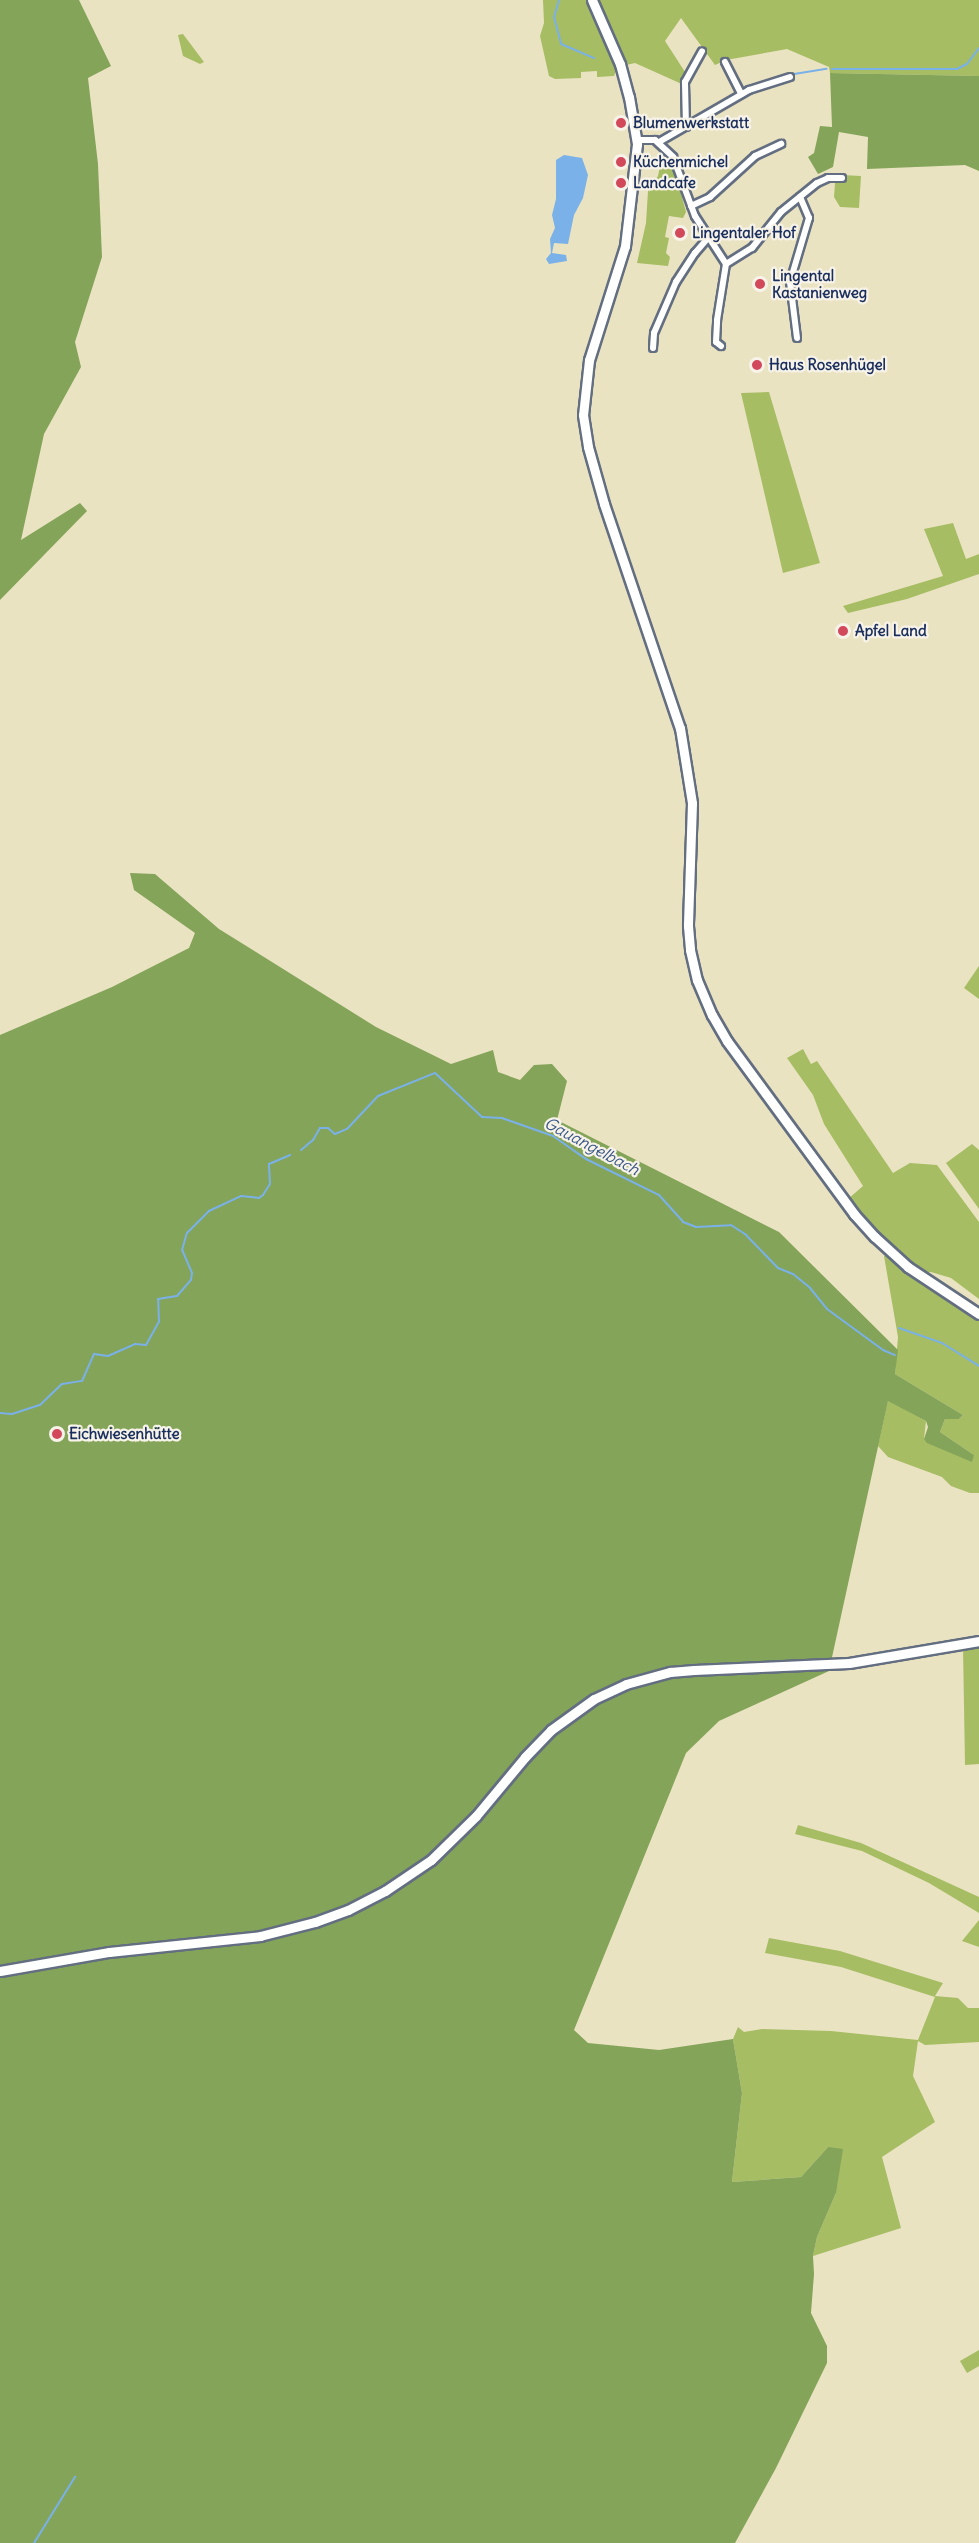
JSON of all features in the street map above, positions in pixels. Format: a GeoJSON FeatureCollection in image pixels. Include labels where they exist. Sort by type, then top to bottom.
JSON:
{"type":"FeatureCollection","features":[{"type":"Feature","properties":{"kind":"main road"},"geometry":{"type":"LineString","coordinates":[[592,0],[620,64],[637,140],[631,211],[621,261],[589,360],[583,415],[588,447],[601,495],[680,728],[692,802],[687,917],[690,950],[697,980],[712,1015],[728,1041],[854,1214],[880,1243],[908,1267],[979,1314]]}},
{"type":"Feature","properties":{"kind":"main road"},"geometry":{"type":"LineString","coordinates":[[0,1971],[109,1952],[260,1936],[296,1928],[348,1910],[385,1891],[431,1860],[476,1816],[525,1757],[551,1730],[594,1699],[626,1684],[670,1672],[849,1663],[979,1641]]}},
{"type":"Feature","properties":{"kind":"street"},"geometry":{"type":"LineString","coordinates":[[686,127],[686,82],[702,51]]}},
{"type":"Feature","properties":{"kind":"street"},"geometry":{"type":"LineString","coordinates":[[725,62],[741,94]]}},
{"type":"Feature","properties":{"kind":"street"},"geometry":{"type":"LineString","coordinates":[[659,142],[741,94],[768,82],[790,77]]}},
{"type":"Feature","properties":{"kind":"street"},"geometry":{"type":"LineString","coordinates":[[637,140],[652,139],[659,142],[678,166],[691,206],[708,238],[726,264],[717,320],[716,342],[721,346]]}},
{"type":"Feature","properties":{"kind":"street"},"geometry":{"type":"LineString","coordinates":[[691,206],[710,197],[755,156],[781,144]]}},
{"type":"Feature","properties":{"kind":"street"},"geometry":{"type":"LineString","coordinates":[[726,264],[752,248],[781,212],[821,180],[842,178]]}},
{"type":"Feature","properties":{"kind":"street"},"geometry":{"type":"LineString","coordinates":[[797,338],[790,282],[809,219],[800,197]]}},
{"type":"Feature","properties":{"kind":"street"},"geometry":{"type":"LineString","coordinates":[[653,348],[654,333],[674,288],[695,253],[708,238]]}},
{"type":"Feature","properties":{"kind":"green space"},"geometry":{"type":"Polygon","coordinates":[[[0,0],[79,0],[111,66],[88,78],[98,164],[102,257],[75,342],[81,367],[44,434],[21,540],[80,503],[87,511],[0,600],[0,0]]]}},
{"type":"Feature","properties":{"kind":"green space"},"geometry":{"type":"Polygon","coordinates":[[[543,0],[589,0],[617,68],[614,76],[597,77],[597,71],[581,72],[581,78],[555,79],[549,76],[540,36],[544,23],[543,0]]]}},
{"type":"Feature","properties":{"kind":"green space"},"geometry":{"type":"Polygon","coordinates":[[[598,0],[979,0],[979,76],[830,73],[829,67],[787,49],[726,60],[715,65],[681,18],[665,41],[687,75],[684,85],[635,63],[626,65],[598,0]]]}},
{"type":"Feature","properties":{"kind":"green space"},"geometry":{"type":"Polygon","coordinates":[[[183,34],[204,62],[200,64],[183,56],[178,35],[183,34]]]}},
{"type":"Feature","properties":{"kind":"green space"},"geometry":{"type":"Polygon","coordinates":[[[830,73],[979,76],[979,171],[965,165],[867,169],[868,137],[839,132],[833,167],[818,174],[808,157],[814,153],[820,126],[832,127],[830,73]]]}},
{"type":"Feature","properties":{"kind":"green space"},"geometry":{"type":"Polygon","coordinates":[[[661,161],[674,167],[686,212],[683,218],[669,216],[665,237],[669,238],[666,253],[670,257],[668,266],[637,263],[646,223],[648,191],[658,176],[661,161]]]}},
{"type":"Feature","properties":{"kind":"green space"},"geometry":{"type":"Polygon","coordinates":[[[842,175],[861,176],[859,208],[840,207],[834,197],[835,183],[841,181],[842,175]]]}},
{"type":"Feature","properties":{"kind":"green space"},"geometry":{"type":"Polygon","coordinates":[[[769,392],[820,563],[783,573],[741,393],[769,392]]]}},
{"type":"Feature","properties":{"kind":"green space"},"geometry":{"type":"Polygon","coordinates":[[[953,523],[966,559],[979,554],[979,574],[907,599],[848,613],[843,606],[943,576],[924,529],[953,523]]]}},
{"type":"Feature","properties":{"kind":"green space"},"geometry":{"type":"Polygon","coordinates":[[[130,873],[155,874],[219,929],[376,1027],[451,1064],[493,1050],[498,1072],[520,1080],[534,1065],[552,1064],[567,1081],[557,1120],[779,1232],[898,1350],[895,1374],[963,1415],[959,1419],[945,1419],[940,1432],[974,1455],[972,1462],[927,1443],[924,1439],[928,1427],[926,1421],[888,1401],[829,1671],[719,1721],[686,1753],[574,2030],[588,2043],[659,2050],[733,2039],[742,2093],[732,2182],[801,2177],[828,2147],[843,2149],[836,2193],[817,2237],[813,2256],[811,2313],[827,2346],[827,2363],[776,2468],[735,2543],[0,2543],[0,1035],[112,987],[189,948],[195,933],[134,890],[130,873]]]}},
{"type":"Feature","properties":{"kind":"green space"},"geometry":{"type":"Polygon","coordinates":[[[979,966],[979,999],[964,988],[979,966]]]}},
{"type":"Feature","properties":{"kind":"green space"},"geometry":{"type":"Polygon","coordinates":[[[803,1049],[811,1064],[817,1061],[893,1173],[910,1163],[937,1165],[979,1222],[979,1299],[951,1278],[931,1272],[923,1273],[863,1220],[848,1199],[863,1186],[824,1124],[813,1095],[787,1058],[803,1049]]]}},
{"type":"Feature","properties":{"kind":"green space"},"geometry":{"type":"Polygon","coordinates":[[[972,1144],[979,1150],[979,1209],[946,1163],[972,1144]]]}},
{"type":"Feature","properties":{"kind":"green space"},"geometry":{"type":"Polygon","coordinates":[[[888,1255],[979,1317],[979,1493],[970,1493],[951,1486],[942,1477],[888,1457],[878,1446],[888,1400],[926,1421],[924,1439],[974,1455],[940,1432],[945,1419],[959,1419],[963,1415],[895,1374],[898,1337],[884,1256],[888,1255]]]}},
{"type":"Feature","properties":{"kind":"green space"},"geometry":{"type":"Polygon","coordinates":[[[979,1645],[979,1764],[965,1765],[963,1647],[979,1645]]]}},
{"type":"Feature","properties":{"kind":"green space"},"geometry":{"type":"Polygon","coordinates":[[[798,1825],[861,1843],[979,1897],[979,1913],[929,1883],[862,1851],[795,1834],[798,1825]]]}},
{"type":"Feature","properties":{"kind":"green space"},"geometry":{"type":"Polygon","coordinates":[[[979,1920],[979,1947],[962,1941],[979,1920]]]}},
{"type":"Feature","properties":{"kind":"green space"},"geometry":{"type":"Polygon","coordinates":[[[769,1938],[840,1951],[943,1983],[935,1996],[958,1998],[968,2008],[979,2008],[979,2042],[925,2045],[918,2041],[913,2076],[935,2122],[882,2157],[901,2228],[813,2256],[817,2237],[836,2193],[828,2147],[801,2177],[732,2182],[742,2093],[733,2039],[738,2027],[744,2032],[762,2029],[831,2031],[918,2040],[935,1997],[841,1967],[765,1953],[769,1938]]]}},
{"type":"Feature","properties":{"kind":"green space"},"geometry":{"type":"Polygon","coordinates":[[[979,2350],[979,2366],[967,2373],[960,2361],[979,2350]]]}},
{"type":"Feature","properties":{"kind":"water"},"geometry":{"type":"Polygon","coordinates":[[[564,155],[582,158],[588,175],[583,198],[574,215],[568,244],[554,243],[552,253],[566,255],[567,261],[549,264],[546,259],[551,253],[550,239],[555,228],[552,215],[556,199],[556,160],[564,155]]]}},
{"type":"Feature","properties":{"kind":"waterway"},"geometry":{"type":"LineString","coordinates":[[559,0],[554,17],[561,44],[594,58]]}},
{"type":"Feature","properties":{"kind":"waterway"},"geometry":{"type":"LineString","coordinates":[[832,69],[957,69],[967,64],[979,48]]}},
{"type":"Feature","properties":{"kind":"waterway"},"geometry":{"type":"LineString","coordinates":[[794,74],[827,69]]}},
{"type":"Feature","properties":{"kind":"waterway","name":"Gauangelbach"},"geometry":{"type":"LineString","coordinates":[[301,1150],[313,1140],[320,1128],[328,1128],[335,1134],[347,1129],[378,1096],[435,1073],[482,1117],[502,1118],[553,1136],[586,1159],[659,1195],[683,1222],[696,1227],[731,1225],[745,1234],[778,1268],[793,1274],[810,1288],[827,1309],[883,1350],[895,1355]]}},
{"type":"Feature","properties":{"kind":"waterway","name":"Gauangelbach"},"geometry":{"type":"LineString","coordinates":[[0,1413],[12,1414],[40,1405],[62,1384],[82,1381],[94,1354],[108,1356],[135,1344],[146,1345],[159,1322],[158,1299],[177,1296],[191,1280],[192,1273],[182,1250],[187,1233],[209,1211],[241,1196],[259,1198],[263,1195],[270,1184],[269,1164],[290,1155]]}},
{"type":"Feature","properties":{"kind":"waterway","name":"Gauangelbach"},"geometry":{"type":"LineString","coordinates":[[899,1328],[942,1343],[979,1366]]}},
{"type":"Feature","properties":{"kind":"waterway"},"geometry":{"type":"LineString","coordinates":[[34,2543],[75,2477]]}},
{"type":"Feature","properties":{"kind":"place","name":"Blumenwerkstatt"},"geometry":{"type":"Point","coordinates":[621,123]}},
{"type":"Feature","properties":{"kind":"place","name":"Küchenmichel"},"geometry":{"type":"Point","coordinates":[621,162]}},
{"type":"Feature","properties":{"kind":"place","name":"Landcafe"},"geometry":{"type":"Point","coordinates":[621,183]}},
{"type":"Feature","properties":{"kind":"place","name":"Lingentaler Hof"},"geometry":{"type":"Point","coordinates":[680,233]}},
{"type":"Feature","properties":{"kind":"place","name":"Lingental Kastanienweg"},"geometry":{"type":"Point","coordinates":[760,284]}},
{"type":"Feature","properties":{"kind":"place","name":"Haus Rosenhügel"},"geometry":{"type":"Point","coordinates":[757,365]}},
{"type":"Feature","properties":{"kind":"place","name":"Apfel Land"},"geometry":{"type":"Point","coordinates":[843,631]}},
{"type":"Feature","properties":{"kind":"place","name":"Eichwiesenhütte"},"geometry":{"type":"Point","coordinates":[57,1434]}}]}
